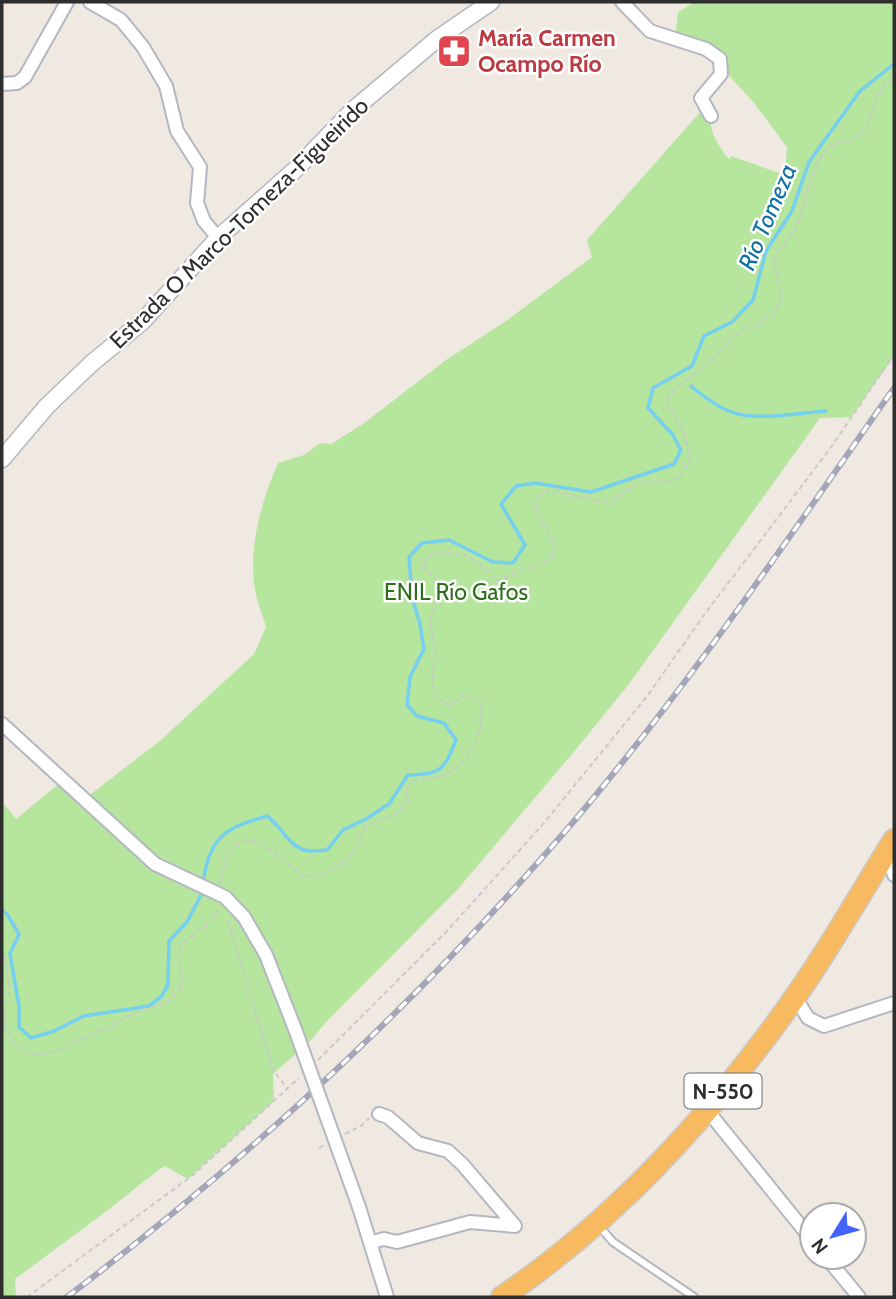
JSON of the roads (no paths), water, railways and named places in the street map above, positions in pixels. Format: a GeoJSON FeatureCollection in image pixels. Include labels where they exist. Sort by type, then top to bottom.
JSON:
{"type":"FeatureCollection","features":[{"type":"Feature","properties":{"kind":"highway","name":"N-550"},"geometry":{"type":"LineString","coordinates":[[502,1297],[547,1266],[598,1224],[666,1157],[707,1111],[795,997],[891,846]]}},
{"type":"Feature","properties":{"kind":"highway"},"geometry":{"type":"LineString","coordinates":[[487,1297],[547,1266]]}},
{"type":"Feature","properties":{"kind":"street"},"geometry":{"type":"LineString","coordinates":[[2,84],[17,83],[24,77],[67,2]]}},
{"type":"Feature","properties":{"kind":"street"},"geometry":{"type":"LineString","coordinates":[[90,2],[121,20],[143,47],[166,86],[177,131],[200,167],[198,203],[204,221],[218,238]]}},
{"type":"Feature","properties":{"kind":"street","name":"Estrada O Marco-Tomeza-Figueirido"},"geometry":{"type":"LineString","coordinates":[[2,460],[47,406],[92,363],[143,321],[218,238],[297,168],[353,110],[437,39],[491,2]]}},
{"type":"Feature","properties":{"kind":"street"},"geometry":{"type":"LineString","coordinates":[[622,2],[650,31],[706,50],[720,59],[721,74],[701,98],[711,116]]}},
{"type":"Feature","properties":{"kind":"street"},"geometry":{"type":"LineString","coordinates":[[2,723],[155,864],[222,895],[244,917],[266,955],[295,1029],[372,1242],[387,1297]]}},
{"type":"Feature","properties":{"kind":"street"},"geometry":{"type":"LineString","coordinates":[[891,846],[894,875]]}},
{"type":"Feature","properties":{"kind":"street"},"geometry":{"type":"LineString","coordinates":[[795,997],[808,1018],[824,1026],[894,1003]]}},
{"type":"Feature","properties":{"kind":"street"},"geometry":{"type":"LineString","coordinates":[[707,1111],[798,1223]]}},
{"type":"Feature","properties":{"kind":"street"},"geometry":{"type":"LineString","coordinates":[[372,1242],[397,1242],[470,1222],[515,1226],[448,1151],[418,1143],[388,1117],[379,1114]]}},
{"type":"Feature","properties":{"kind":"street"},"geometry":{"type":"LineString","coordinates":[[838,1271],[859,1297]]}},
{"type":"Feature","properties":{"kind":"lane"},"geometry":{"type":"LineString","coordinates":[[598,1224],[613,1242],[694,1297]]}},
{"type":"Feature","properties":{"kind":"waterway","name":"Río Tomeza"},"geometry":{"type":"LineString","coordinates":[[204,877],[211,851],[217,842],[224,834],[242,824],[267,816],[298,847],[307,851],[327,850],[343,830],[389,804],[408,775],[435,771],[445,764],[456,740],[444,723],[417,716],[407,705],[410,677],[424,649],[412,597],[409,557],[422,543],[449,540],[493,562],[513,563],[525,545],[501,504],[516,486],[535,483],[591,492],[674,464],[681,450],[673,435],[648,408],[653,388],[692,366],[704,336],[732,322],[753,300],[766,251],[792,211],[809,162],[860,91],[894,64]]}},
{"type":"Feature","properties":{"kind":"waterway"},"geometry":{"type":"LineString","coordinates":[[691,386],[719,406],[748,416],[826,411]]}},
{"type":"Feature","properties":{"kind":"waterway","name":"Río Tomeza"},"geometry":{"type":"LineString","coordinates":[[2,910],[19,934],[10,954],[19,1006],[19,1027],[31,1038],[54,1031],[84,1016],[149,1006],[161,997],[168,985],[169,941],[187,922],[201,895]]}},
{"type":"Feature","properties":{"kind":"railway"},"geometry":{"type":"LineString","coordinates":[[67,1297],[135,1244],[267,1133],[392,1016],[512,891],[613,775],[655,721],[736,612],[894,388]]}},
{"type":"Feature","properties":{"kind":"place","name":"María Carmen Ocampo Río"},"geometry":{"type":"Point","coordinates":[454,51]}},
{"type":"Feature","properties":{"kind":"park label","name":"ENIL Río Gafos"},"geometry":{"type":"Point","coordinates":[456,592]}}]}
